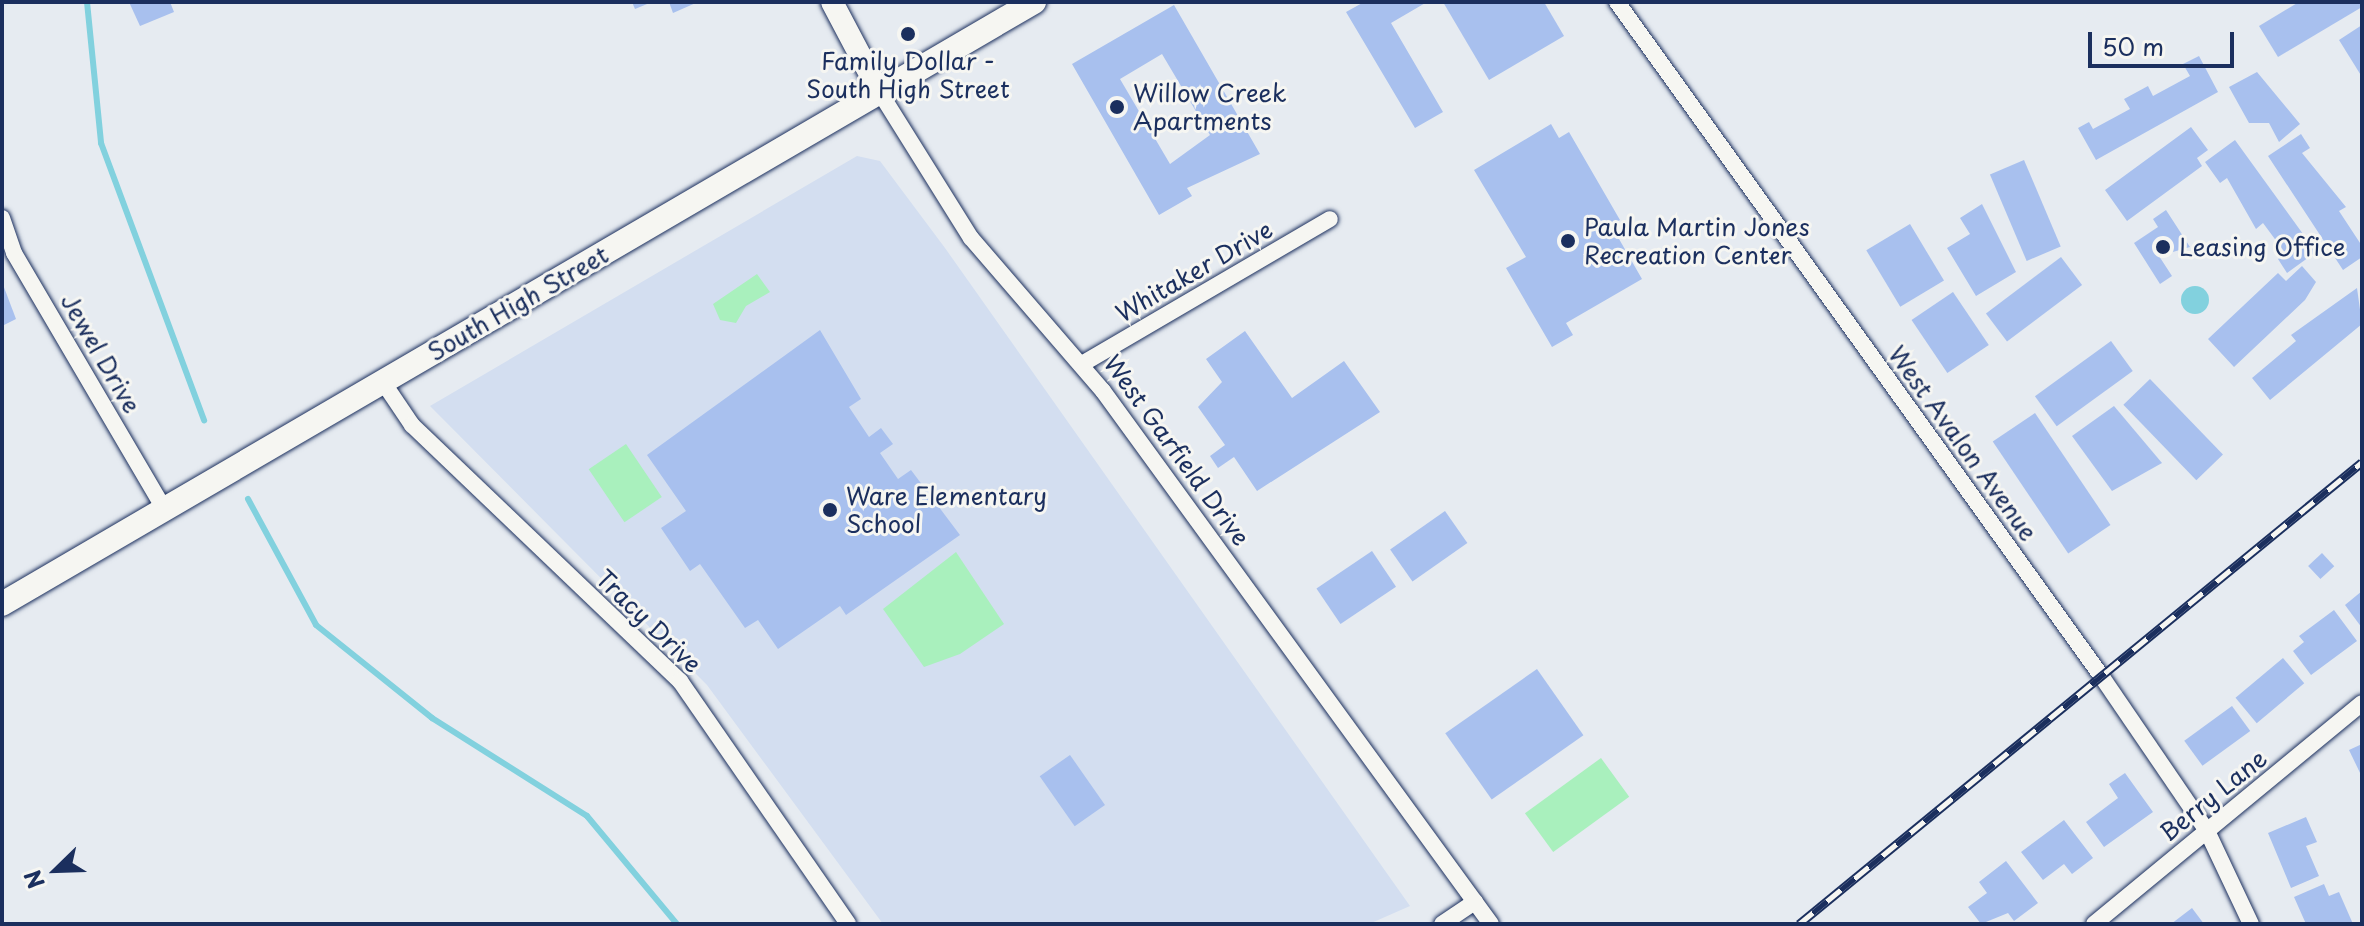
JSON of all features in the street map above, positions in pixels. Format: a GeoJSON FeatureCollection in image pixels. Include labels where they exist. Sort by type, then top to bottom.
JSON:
{"type":"FeatureCollection","features":[{"type":"Feature","properties":{"kind":"main road","name":"South High Street"},"geometry":{"type":"LineString","coordinates":[[2,604],[1034,2]]}},
{"type":"Feature","properties":{"kind":"street","name":"West Garfield Drive"},"geometry":{"type":"LineString","coordinates":[[832,2],[879,91],[971,238],[1082,364],[1491,924]]}},
{"type":"Feature","properties":{"kind":"street","name":"West Avalon Avenue"},"geometry":{"type":"LineString","coordinates":[[1617,2],[2207,831],[2251,924]]}},
{"type":"Feature","properties":{"kind":"street","name":"Whitaker Drive"},"geometry":{"type":"LineString","coordinates":[[1082,364],[1330,219]]}},
{"type":"Feature","properties":{"kind":"street","name":"Jewel Drive"},"geometry":{"type":"LineString","coordinates":[[3,226],[165,510]]}},
{"type":"Feature","properties":{"kind":"street","name":"Tracy Drive"},"geometry":{"type":"LineString","coordinates":[[383,382],[412,425],[680,681],[848,924]]}},
{"type":"Feature","properties":{"kind":"street","name":"Berry Lane"},"geometry":{"type":"LineString","coordinates":[[2094,924],[2362,703]]}},
{"type":"Feature","properties":{"kind":"street"},"geometry":{"type":"LineString","coordinates":[[1442,924],[1475,902]]}},
{"type":"Feature","properties":{"kind":"shaded area","name":"Ware Elementary School"},"geometry":{"type":"Polygon","coordinates":[[[857,156],[880,161],[945,248],[1410,906],[1369,924],[883,924],[707,685],[430,406],[857,156]]]}},
{"type":"Feature","properties":{"kind":"green space"},"geometry":{"type":"Polygon","coordinates":[[[757,274],[770,292],[746,306],[736,323],[720,320],[713,304],[757,274]]]}},
{"type":"Feature","properties":{"kind":"green space"},"geometry":{"type":"Polygon","coordinates":[[[626,444],[662,497],[624,522],[589,469],[626,444]]]}},
{"type":"Feature","properties":{"kind":"green space"},"geometry":{"type":"Polygon","coordinates":[[[956,552],[1004,624],[960,654],[924,667],[883,609],[956,552]]]}},
{"type":"Feature","properties":{"kind":"green space"},"geometry":{"type":"Polygon","coordinates":[[[1601,758],[1629,797],[1553,852],[1525,813],[1601,758]]]}},
{"type":"Feature","properties":{"kind":"water"},"geometry":{"type":"Polygon","coordinates":[[[2195,286],[2205,290],[2209,300],[2205,310],[2195,314],[2185,310],[2181,300],[2185,290],[2195,286]]]}},
{"type":"Feature","properties":{"kind":"building"},"geometry":{"type":"Polygon","coordinates":[[[129,2],[170,2],[174,12],[140,26],[129,2]]]}},
{"type":"Feature","properties":{"kind":"building"},"geometry":{"type":"Polygon","coordinates":[[[632,2],[652,2],[635,9],[632,2]]]}},
{"type":"Feature","properties":{"kind":"building"},"geometry":{"type":"Polygon","coordinates":[[[669,2],[698,2],[673,13],[669,2]]]}},
{"type":"Feature","properties":{"kind":"building"},"geometry":{"type":"Polygon","coordinates":[[[1364,2],[1427,2],[1391,23],[1443,112],[1415,128],[1346,12],[1364,2]]]}},
{"type":"Feature","properties":{"kind":"building"},"geometry":{"type":"Polygon","coordinates":[[[1443,2],[1544,2],[1564,36],[1489,80],[1443,2]]]}},
{"type":"Feature","properties":{"kind":"building"},"geometry":{"type":"Polygon","coordinates":[[[2299,2],[2362,2],[2362,7],[2278,57],[2259,26],[2299,2]]]}},
{"type":"Feature","properties":{"kind":"building","name":"Willow Creek Apartments"},"geometry":{"type":"Polygon","coordinates":[[[1174,5],[1260,154],[1187,188],[1192,196],[1159,215],[1072,64],[1174,5]],[[1162,54],[1120,79],[1170,164],[1210,135],[1162,54]]]}},
{"type":"Feature","properties":{"kind":"building"},"geometry":{"type":"Polygon","coordinates":[[[2362,25],[2362,77],[2339,40],[2362,25]]]}},
{"type":"Feature","properties":{"kind":"building"},"geometry":{"type":"Polygon","coordinates":[[[2199,56],[2218,92],[2096,160],[2078,128],[2089,122],[2093,129],[2130,109],[2124,99],[2148,86],[2153,96],[2190,76],[2183,64],[2199,56]]]}},
{"type":"Feature","properties":{"kind":"building"},"geometry":{"type":"Polygon","coordinates":[[[2257,72],[2300,124],[2279,142],[2269,123],[2249,123],[2229,87],[2257,72]]]}},
{"type":"Feature","properties":{"kind":"building","name":"Paula Martin Jones Recreation Center"},"geometry":{"type":"Polygon","coordinates":[[[1551,124],[1559,138],[1569,132],[1620,220],[1611,225],[1642,279],[1566,323],[1573,335],[1552,347],[1506,268],[1526,257],[1474,170],[1551,124]]]}},
{"type":"Feature","properties":{"kind":"building"},"geometry":{"type":"Polygon","coordinates":[[[2191,127],[2208,150],[2197,158],[2202,166],[2127,221],[2105,190],[2191,127]]]}},
{"type":"Feature","properties":{"kind":"building"},"geometry":{"type":"Polygon","coordinates":[[[2301,134],[2310,148],[2302,153],[2346,207],[2339,211],[2362,246],[2362,257],[2343,270],[2268,156],[2301,134]]]}},
{"type":"Feature","properties":{"kind":"building"},"geometry":{"type":"Polygon","coordinates":[[[2235,140],[2316,252],[2287,273],[2278,259],[2286,254],[2263,223],[2256,229],[2227,178],[2220,183],[2205,162],[2235,140]]]}},
{"type":"Feature","properties":{"kind":"building"},"geometry":{"type":"Polygon","coordinates":[[[2024,160],[2061,247],[2027,261],[1990,174],[2024,160]]]}},
{"type":"Feature","properties":{"kind":"building"},"geometry":{"type":"Polygon","coordinates":[[[1982,204],[2016,272],[1976,296],[1947,248],[1970,234],[1960,218],[1982,204]]]}},
{"type":"Feature","properties":{"kind":"building","name":"Leasing Office"},"geometry":{"type":"Polygon","coordinates":[[[2166,210],[2190,247],[2159,256],[2172,276],[2160,284],[2134,243],[2158,227],[2153,219],[2166,210]]]}},
{"type":"Feature","properties":{"kind":"building"},"geometry":{"type":"Polygon","coordinates":[[[1910,224],[1944,281],[1900,307],[1866,250],[1910,224]]]}},
{"type":"Feature","properties":{"kind":"building"},"geometry":{"type":"Polygon","coordinates":[[[2061,257],[2082,285],[2007,342],[1986,314],[2061,257]]]}},
{"type":"Feature","properties":{"kind":"building"},"geometry":{"type":"Polygon","coordinates":[[[2302,266],[2316,282],[2305,300],[2234,367],[2208,339],[2278,273],[2286,281],[2302,266]]]}},
{"type":"Feature","properties":{"kind":"building"},"geometry":{"type":"Polygon","coordinates":[[[2,282],[16,319],[2,326],[2,282]]]}},
{"type":"Feature","properties":{"kind":"building"},"geometry":{"type":"Polygon","coordinates":[[[2357,288],[2362,324],[2270,400],[2252,378],[2296,341],[2291,335],[2357,288]]]}},
{"type":"Feature","properties":{"kind":"building"},"geometry":{"type":"Polygon","coordinates":[[[1953,292],[1989,345],[1947,373],[1912,320],[1953,292]]]}},
{"type":"Feature","properties":{"kind":"building","name":"Ware Elementary School"},"geometry":{"type":"Polygon","coordinates":[[[820,330],[861,399],[849,407],[869,437],[881,428],[893,444],[880,453],[898,479],[911,470],[960,535],[846,615],[840,606],[778,649],[758,620],[745,628],[700,564],[690,571],[661,528],[686,511],[647,455],[820,330]]]}},
{"type":"Feature","properties":{"kind":"building"},"geometry":{"type":"Polygon","coordinates":[[[1245,331],[1292,398],[1344,361],[1380,412],[1257,491],[1234,457],[1218,468],[1210,456],[1225,445],[1198,407],[1222,382],[1206,359],[1245,331]]]}},
{"type":"Feature","properties":{"kind":"building"},"geometry":{"type":"Polygon","coordinates":[[[2111,341],[2133,371],[2057,426],[2035,396],[2111,341]]]}},
{"type":"Feature","properties":{"kind":"building"},"geometry":{"type":"Polygon","coordinates":[[[2150,379],[2223,455],[2196,480],[2123,405],[2150,379]]]}},
{"type":"Feature","properties":{"kind":"building"},"geometry":{"type":"Polygon","coordinates":[[[2114,406],[2162,463],[2112,491],[2072,436],[2114,406]]]}},
{"type":"Feature","properties":{"kind":"building"},"geometry":{"type":"Polygon","coordinates":[[[2035,413],[2110,525],[2068,553],[1993,442],[2035,413]]]}},
{"type":"Feature","properties":{"kind":"building"},"geometry":{"type":"Polygon","coordinates":[[[1445,511],[1467,543],[1412,581],[1390,549],[1445,511]]]}},
{"type":"Feature","properties":{"kind":"building"},"geometry":{"type":"Polygon","coordinates":[[[1372,551],[1396,587],[1340,624],[1316,588],[1372,551]]]}},
{"type":"Feature","properties":{"kind":"building"},"geometry":{"type":"Polygon","coordinates":[[[2322,553],[2334,566],[2320,579],[2308,566],[2322,553]]]}},
{"type":"Feature","properties":{"kind":"building"},"geometry":{"type":"Polygon","coordinates":[[[2362,591],[2362,628],[2345,605],[2362,591]]]}},
{"type":"Feature","properties":{"kind":"building"},"geometry":{"type":"Polygon","coordinates":[[[2334,610],[2357,641],[2311,675],[2293,651],[2304,642],[2299,636],[2334,610]]]}},
{"type":"Feature","properties":{"kind":"building"},"geometry":{"type":"Polygon","coordinates":[[[2283,658],[2304,683],[2257,723],[2236,698],[2283,658]]]}},
{"type":"Feature","properties":{"kind":"building"},"geometry":{"type":"Polygon","coordinates":[[[1537,669],[1583,735],[1492,800],[1445,733],[1537,669]]]}},
{"type":"Feature","properties":{"kind":"building"},"geometry":{"type":"Polygon","coordinates":[[[2232,706],[2250,731],[2202,766],[2184,741],[2232,706]]]}},
{"type":"Feature","properties":{"kind":"building"},"geometry":{"type":"Polygon","coordinates":[[[2362,744],[2362,777],[2349,750],[2362,744]]]}},
{"type":"Feature","properties":{"kind":"building"},"geometry":{"type":"Polygon","coordinates":[[[1070,755],[1105,805],[1075,826],[1040,776],[1070,755]]]}},
{"type":"Feature","properties":{"kind":"building"},"geometry":{"type":"Polygon","coordinates":[[[2125,773],[2153,812],[2104,847],[2086,822],[2118,798],[2109,784],[2125,773]]]}},
{"type":"Feature","properties":{"kind":"building"},"geometry":{"type":"Polygon","coordinates":[[[2306,817],[2317,842],[2306,846],[2319,876],[2291,888],[2268,833],[2306,817]]]}},
{"type":"Feature","properties":{"kind":"building"},"geometry":{"type":"Polygon","coordinates":[[[2064,820],[2093,858],[2072,874],[2064,864],[2043,880],[2021,852],[2064,820]]]}},
{"type":"Feature","properties":{"kind":"building"},"geometry":{"type":"Polygon","coordinates":[[[2006,861],[2038,903],[2014,921],[2008,913],[1981,924],[1968,907],[1987,893],[1979,882],[2006,861]]]}},
{"type":"Feature","properties":{"kind":"building"},"geometry":{"type":"Polygon","coordinates":[[[2324,884],[2329,896],[2339,892],[2353,924],[2306,924],[2294,897],[2324,884]]]}},
{"type":"Feature","properties":{"kind":"building"},"geometry":{"type":"Polygon","coordinates":[[[2192,908],[2204,924],[2171,924],[2192,908]]]}},
{"type":"Feature","properties":{"kind":"waterway"},"geometry":{"type":"LineString","coordinates":[[87,2],[101,143],[204,420]]}},
{"type":"Feature","properties":{"kind":"waterway"},"geometry":{"type":"LineString","coordinates":[[248,499],[316,625],[432,718],[587,816],[677,924]]}},
{"type":"Feature","properties":{"kind":"railway"},"geometry":{"type":"LineString","coordinates":[[1799,924],[2362,462]]}},
{"type":"Feature","properties":{"kind":"place","name":"Family Dollar - South High Street"},"geometry":{"type":"Point","coordinates":[908,34]}},
{"type":"Feature","properties":{"kind":"place","name":"Willow Creek Apartments"},"geometry":{"type":"Point","coordinates":[1117,107]}},
{"type":"Feature","properties":{"kind":"place","name":"Paula Martin Jones Recreation Center"},"geometry":{"type":"Point","coordinates":[1568,241]}},
{"type":"Feature","properties":{"kind":"place","name":"Leasing Office"},"geometry":{"type":"Point","coordinates":[2163,247]}},
{"type":"Feature","properties":{"kind":"place","name":"Ware Elementary School"},"geometry":{"type":"Point","coordinates":[830,510]}}]}
